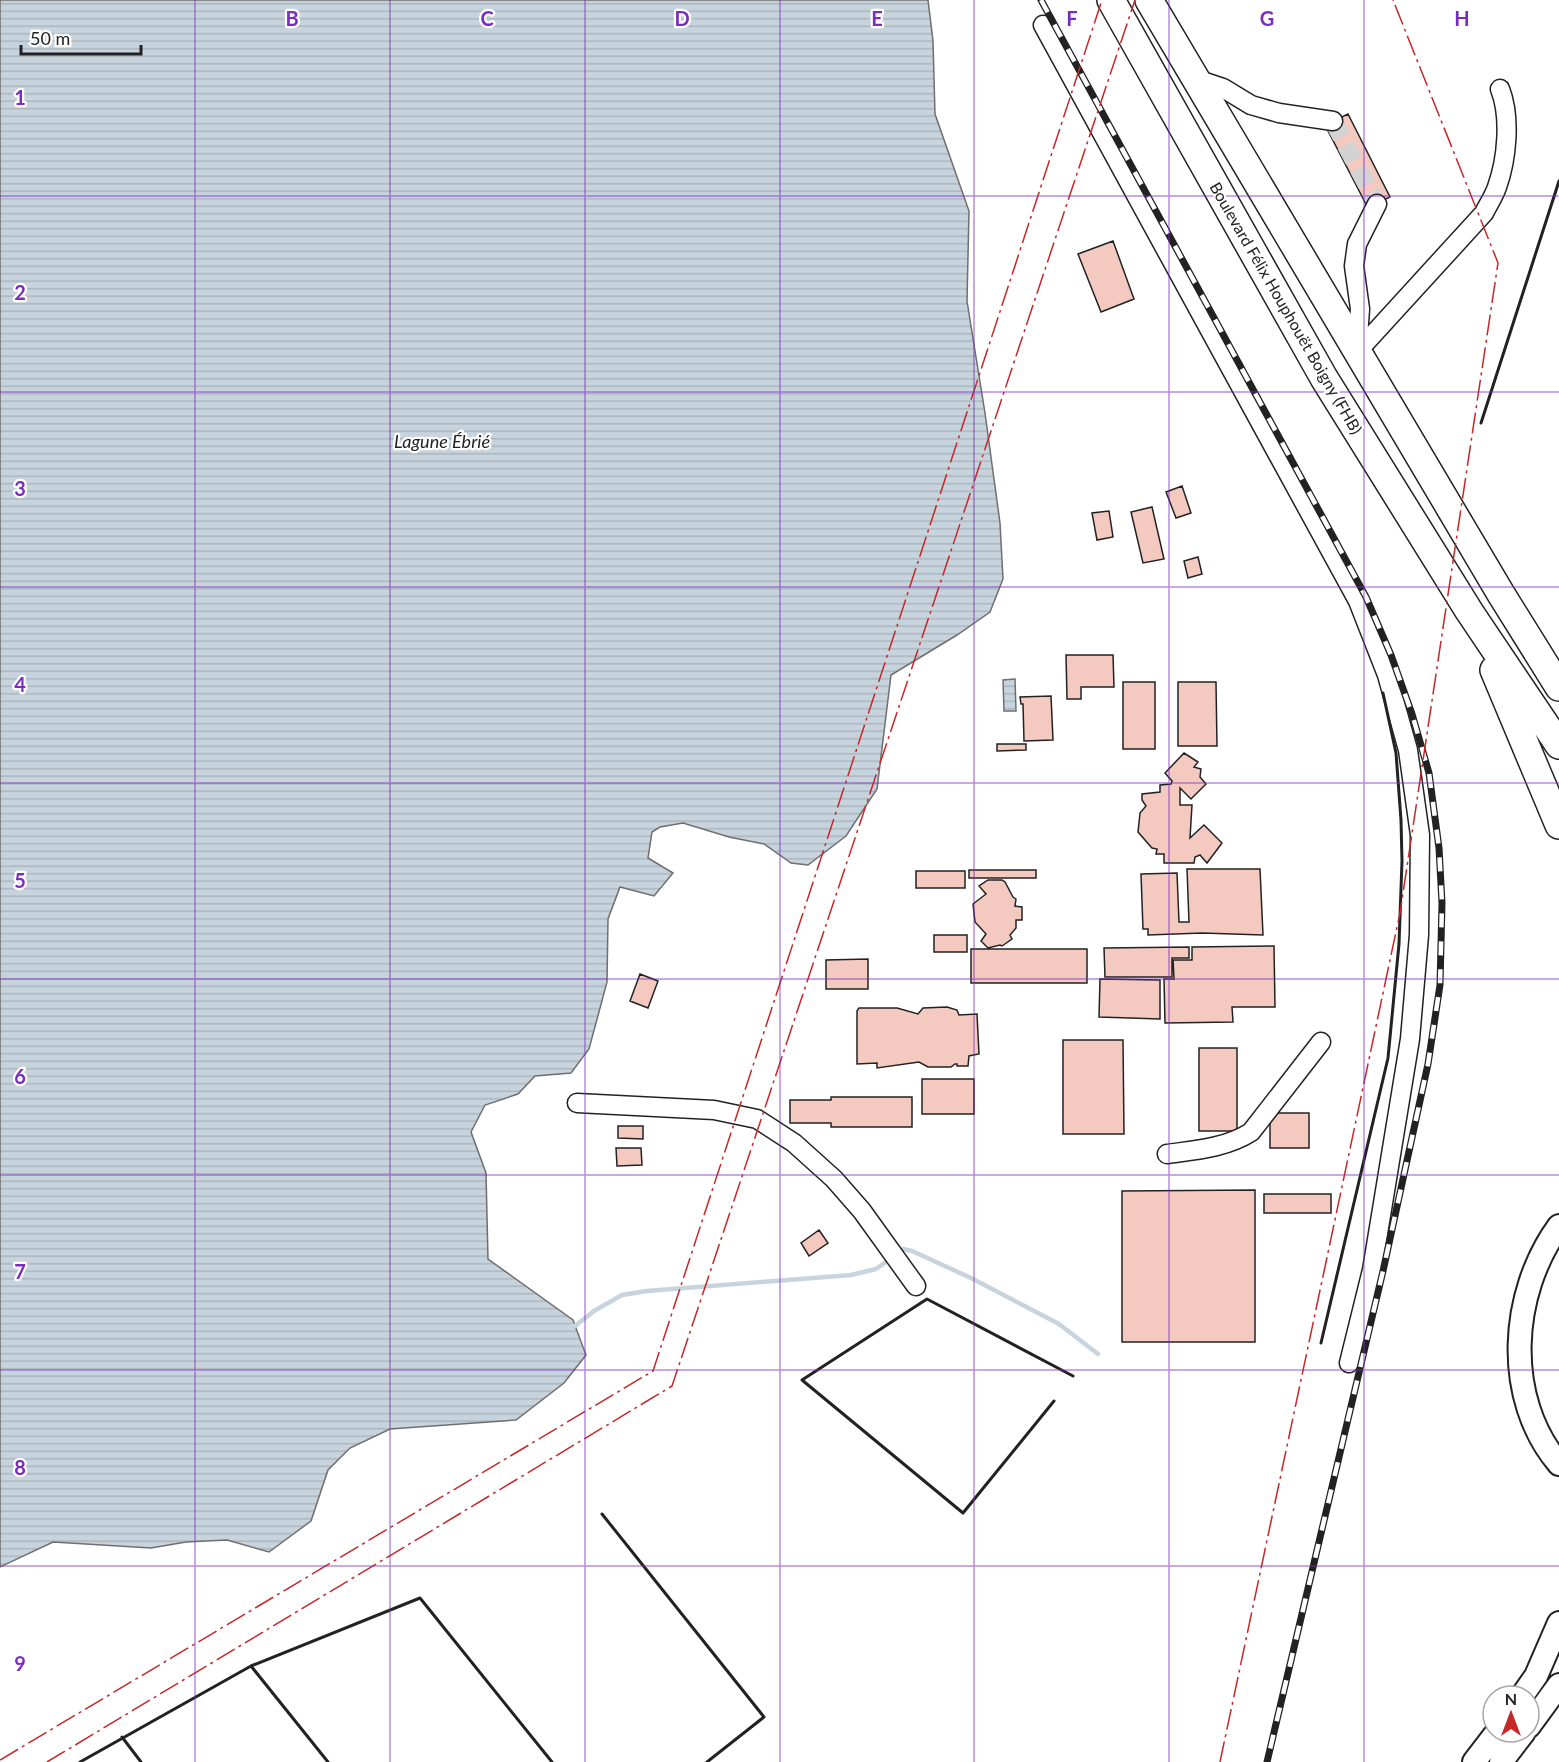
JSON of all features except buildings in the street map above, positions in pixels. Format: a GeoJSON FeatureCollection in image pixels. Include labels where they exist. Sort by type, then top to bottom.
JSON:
{"type":"FeatureCollection","features":[{"type":"Feature","properties":{"kind":"highway","name":"Boulevard Félix Houphouët Boigny (FHB)"},"geometry":{"type":"LineString","coordinates":[[1111,0],[1324,378],[1469,611]]}},
{"type":"Feature","properties":{"kind":"highway"},"geometry":{"type":"LineString","coordinates":[[1149,0],[1501,594],[1559,687]]}},
{"type":"Feature","properties":{"kind":"highway"},"geometry":{"type":"LineString","coordinates":[[1501,594],[1559,659]]}},
{"type":"Feature","properties":{"kind":"highway"},"geometry":{"type":"LineString","coordinates":[[1469,611],[1559,745]]}},
{"type":"Feature","properties":{"kind":"highway"},"geometry":{"type":"LineString","coordinates":[[1469,611],[1559,825]]}},
{"type":"Feature","properties":{"kind":"main road"},"geometry":{"type":"LineString","coordinates":[[1559,1226],[1541,1254],[1533,1275],[1525,1303],[1520,1351],[1522,1385],[1530,1413],[1559,1464]]}},
{"type":"Feature","properties":{"kind":"main road"},"geometry":{"type":"LineString","coordinates":[[1530,1684],[1559,1623]]}},
{"type":"Feature","properties":{"kind":"main road"},"geometry":{"type":"LineString","coordinates":[[1541,1710],[1559,1685]]}},
{"type":"Feature","properties":{"kind":"main road"},"geometry":{"type":"LineString","coordinates":[[1474,1762],[1488,1744]]}},
{"type":"Feature","properties":{"kind":"main road"},"geometry":{"type":"LineString","coordinates":[[1501,1762],[1515,1744]]}},
{"type":"Feature","properties":{"kind":"street"},"geometry":{"type":"LineString","coordinates":[[1042,25],[1358,601],[1387,675],[1405,739],[1420,835],[1419,935],[1410,1039],[1372,1270],[1349,1363]]}},
{"type":"Feature","properties":{"kind":"street"},"geometry":{"type":"LineString","coordinates":[[1196,79],[1224,88],[1251,105],[1279,113],[1333,121]]}},
{"type":"Feature","properties":{"kind":"street"},"geometry":{"type":"LineString","coordinates":[[1357,352],[1484,213],[1497,187],[1506,145],[1506,114],[1500,89]]}},
{"type":"Feature","properties":{"kind":"street"},"geometry":{"type":"LineString","coordinates":[[1357,352],[1360,309],[1354,266],[1357,244],[1377,204]]}},
{"type":"Feature","properties":{"kind":"street"},"geometry":{"type":"LineString","coordinates":[[1167,1154],[1219,1146],[1238,1140],[1251,1132],[1322,1042]]}},
{"type":"Feature","properties":{"kind":"street"},"geometry":{"type":"LineString","coordinates":[[577,1104],[714,1110],[757,1119],[812,1157],[862,1211],[916,1286]]}},
{"type":"Feature","properties":{"kind":"water","name":"Lagune Ébrié"},"geometry":{"type":"Polygon","coordinates":[[[0,0],[928,0],[933,41],[935,114],[969,211],[967,301],[1000,523],[1003,579],[990,612],[891,675],[877,789],[846,836],[808,865],[791,863],[764,844],[729,837],[683,823],[660,827],[652,832],[648,858],[673,873],[654,896],[620,887],[608,919],[607,982],[589,1049],[571,1073],[535,1076],[518,1094],[485,1105],[471,1132],[486,1173],[488,1259],[573,1320],[586,1355],[564,1383],[516,1420],[390,1429],[350,1448],[328,1470],[311,1521],[269,1552],[227,1540],[186,1542],[151,1548],[53,1542],[0,1567],[0,0]]]}},
{"type":"Feature","properties":{"kind":"water"},"geometry":{"type":"Polygon","coordinates":[[[1015,679],[1016,711],[1004,711],[1003,680],[1015,679]]]}},
{"type":"Feature","properties":{"kind":"waterway"},"geometry":{"type":"LineString","coordinates":[[897,1254],[903,1249],[912,1251],[971,1278],[1059,1324],[1098,1354]]}},
{"type":"Feature","properties":{"kind":"waterway"},"geometry":{"type":"LineString","coordinates":[[571,1326],[575,1326],[594,1311],[622,1295],[647,1291],[851,1275],[876,1269],[890,1259]]}},
{"type":"Feature","properties":{"kind":"tunnel"},"geometry":{"type":"LineString","coordinates":[[1333,121],[1377,204]]}},
{"type":"Feature","properties":{"kind":"railway"},"geometry":{"type":"LineString","coordinates":[[1041,0],[1366,597],[1391,655],[1412,714],[1429,773],[1439,848],[1442,903],[1440,985],[1428,1064],[1383,1271],[1267,1762]]}},
{"type":"Feature","properties":{"kind":"wall"},"geometry":{"type":"LineString","coordinates":[[1481,423],[1559,181]]}},
{"type":"Feature","properties":{"kind":"wall"},"geometry":{"type":"LineString","coordinates":[[1321,1343],[1388,1058],[1399,944],[1401,820],[1396,753],[1383,693]]}},
{"type":"Feature","properties":{"kind":"wall"},"geometry":{"type":"LineString","coordinates":[[1054,1401],[963,1513],[802,1380],[927,1299],[1073,1376]]}},
{"type":"Feature","properties":{"kind":"wall"},"geometry":{"type":"LineString","coordinates":[[602,1514],[764,1717],[707,1762]]}},
{"type":"Feature","properties":{"kind":"wall"},"geometry":{"type":"LineString","coordinates":[[80,1762],[251,1666],[420,1598],[552,1762]]}},
{"type":"Feature","properties":{"kind":"wall"},"geometry":{"type":"LineString","coordinates":[[251,1666],[328,1762]]}},
{"type":"Feature","properties":{"kind":"wall"},"geometry":{"type":"LineString","coordinates":[[122,1737],[141,1762]]}},
{"type":"Feature","properties":{"kind":"power"},"geometry":{"type":"LineString","coordinates":[[0,1760],[653,1371],[1102,0]]}},
{"type":"Feature","properties":{"kind":"power"},"geometry":{"type":"LineString","coordinates":[[47,1762],[672,1386],[1135,0]]}},
{"type":"Feature","properties":{"kind":"power"},"geometry":{"type":"LineString","coordinates":[[1220,1762],[1400,913],[1498,263],[1393,0]]}}]}
